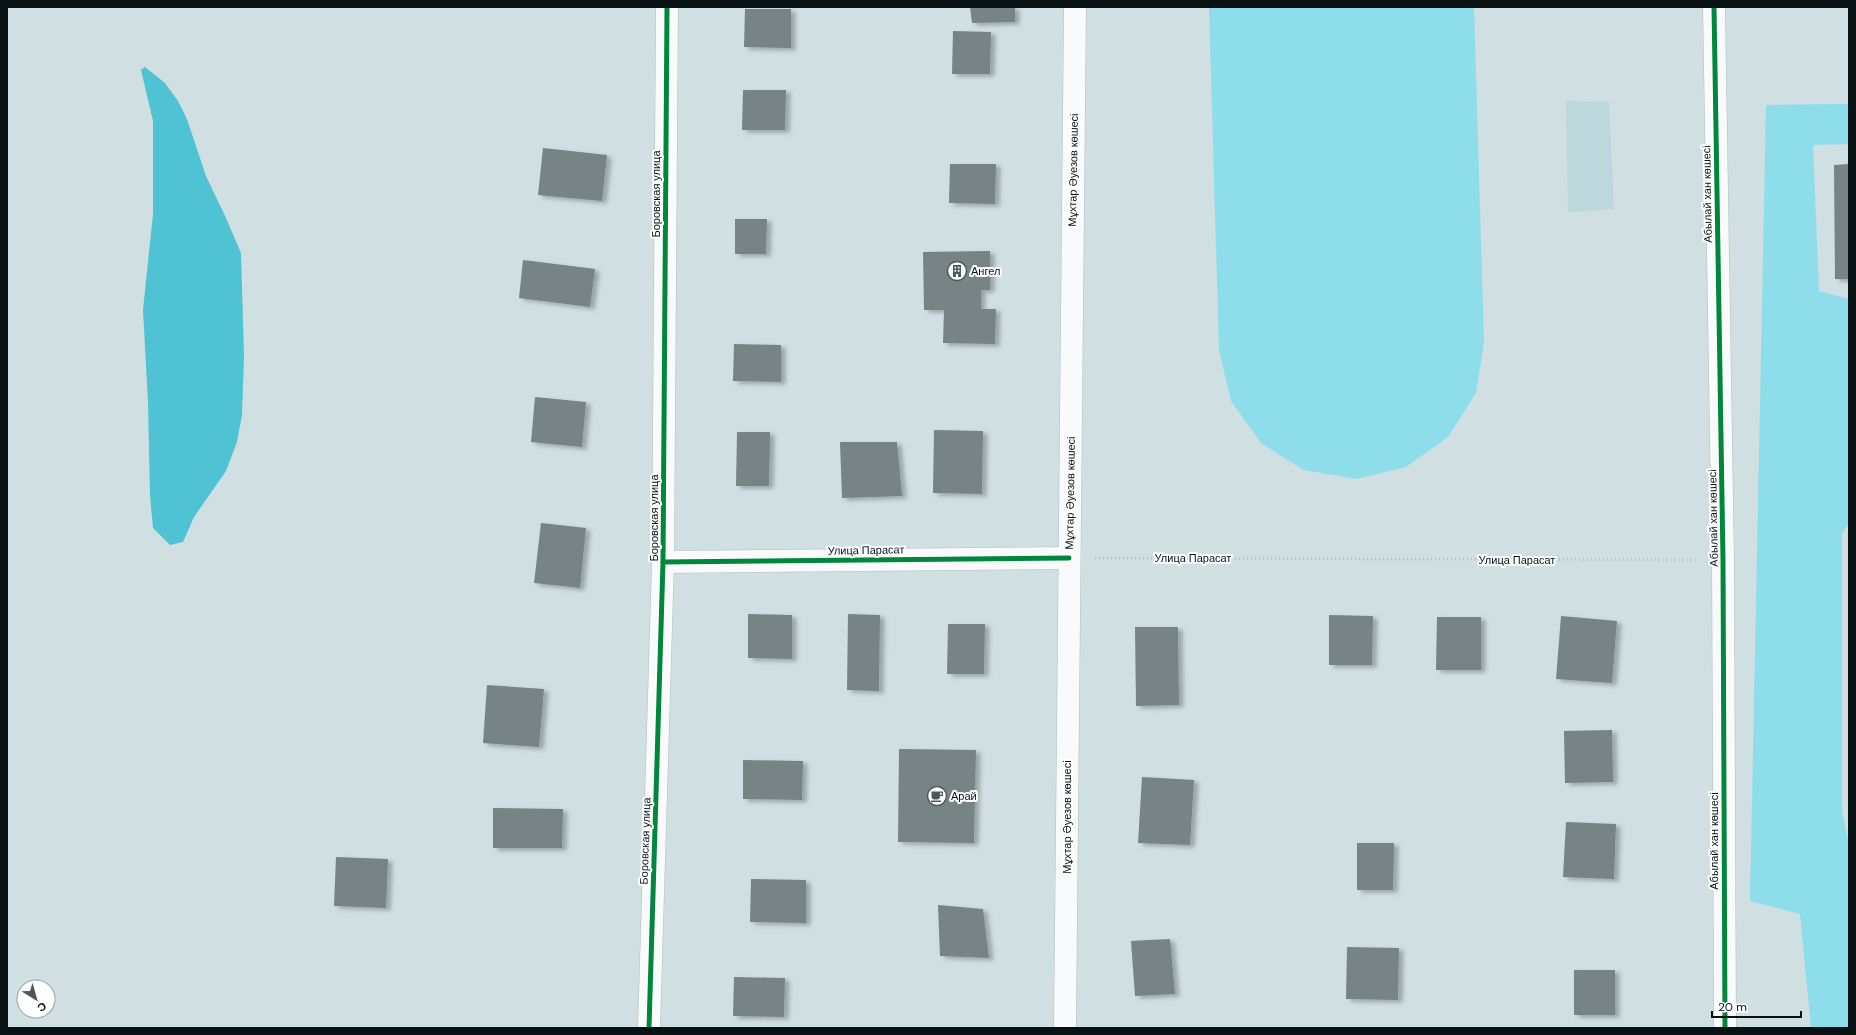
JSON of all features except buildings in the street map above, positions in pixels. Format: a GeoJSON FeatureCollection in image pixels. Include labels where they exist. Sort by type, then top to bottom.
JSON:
{"type":"FeatureCollection","features":[{"type":"Feature","properties":{"kind":"street","name":"Боровская улица"},"geometry":{"type":"LineString","coordinates":[[649,1028],[664,562],[667,7]]}},
{"type":"Feature","properties":{"kind":"street","name":"Мұхтар Әуезов көшесі"},"geometry":{"type":"LineString","coordinates":[[1066,1028],[1075,7]]}},
{"type":"Feature","properties":{"kind":"street","name":"Абылай хан көшесі"},"geometry":{"type":"LineString","coordinates":[[1714,7],[1723,560],[1725,1028]]}},
{"type":"Feature","properties":{"kind":"street","name":"Улица Парасат"},"geometry":{"type":"LineString","coordinates":[[664,562],[1069,558]]}},
{"type":"Feature","properties":{"kind":"shaded area"},"geometry":{"type":"Polygon","coordinates":[[[1209,7],[1474,7],[1484,342],[1476,393],[1448,437],[1406,467],[1356,479],[1304,470],[1261,443],[1231,401],[1219,350],[1209,7]]]}},
{"type":"Feature","properties":{"kind":"shaded area"},"geometry":{"type":"Polygon","coordinates":[[[145,67],[165,83],[178,101],[187,119],[206,176],[241,253],[244,355],[242,415],[237,442],[226,471],[194,517],[183,542],[170,545],[153,528],[150,495],[148,402],[143,310],[153,214],[153,121],[141,70],[145,67]]]}},
{"type":"Feature","properties":{"kind":"shaded area"},"geometry":{"type":"Polygon","coordinates":[[[1566,101],[1609,102],[1614,209],[1568,212],[1566,101]]]}},
{"type":"Feature","properties":{"kind":"shaded area"},"geometry":{"type":"Polygon","coordinates":[[[1849,104],[1849,144],[1813,145],[1819,291],[1849,299],[1849,523],[1842,534],[1842,811],[1849,844],[1849,1028],[1811,1028],[1800,914],[1750,901],[1766,105],[1849,104]]]}},
{"type":"Feature","properties":{"kind":"cycle path"},"geometry":{"type":"LineString","coordinates":[[649,1028],[663,562],[667,7]]}},
{"type":"Feature","properties":{"kind":"cycle path"},"geometry":{"type":"LineString","coordinates":[[1714,7],[1723,560],[1725,1028]]}},
{"type":"Feature","properties":{"kind":"cycle path"},"geometry":{"type":"LineString","coordinates":[[663,562],[1069,558]]}},
{"type":"Feature","properties":{"kind":"place","name":"Ангел"},"geometry":{"type":"Point","coordinates":[957,271]}},
{"type":"Feature","properties":{"kind":"place","name":"Арай"},"geometry":{"type":"Point","coordinates":[937,796]}}]}
